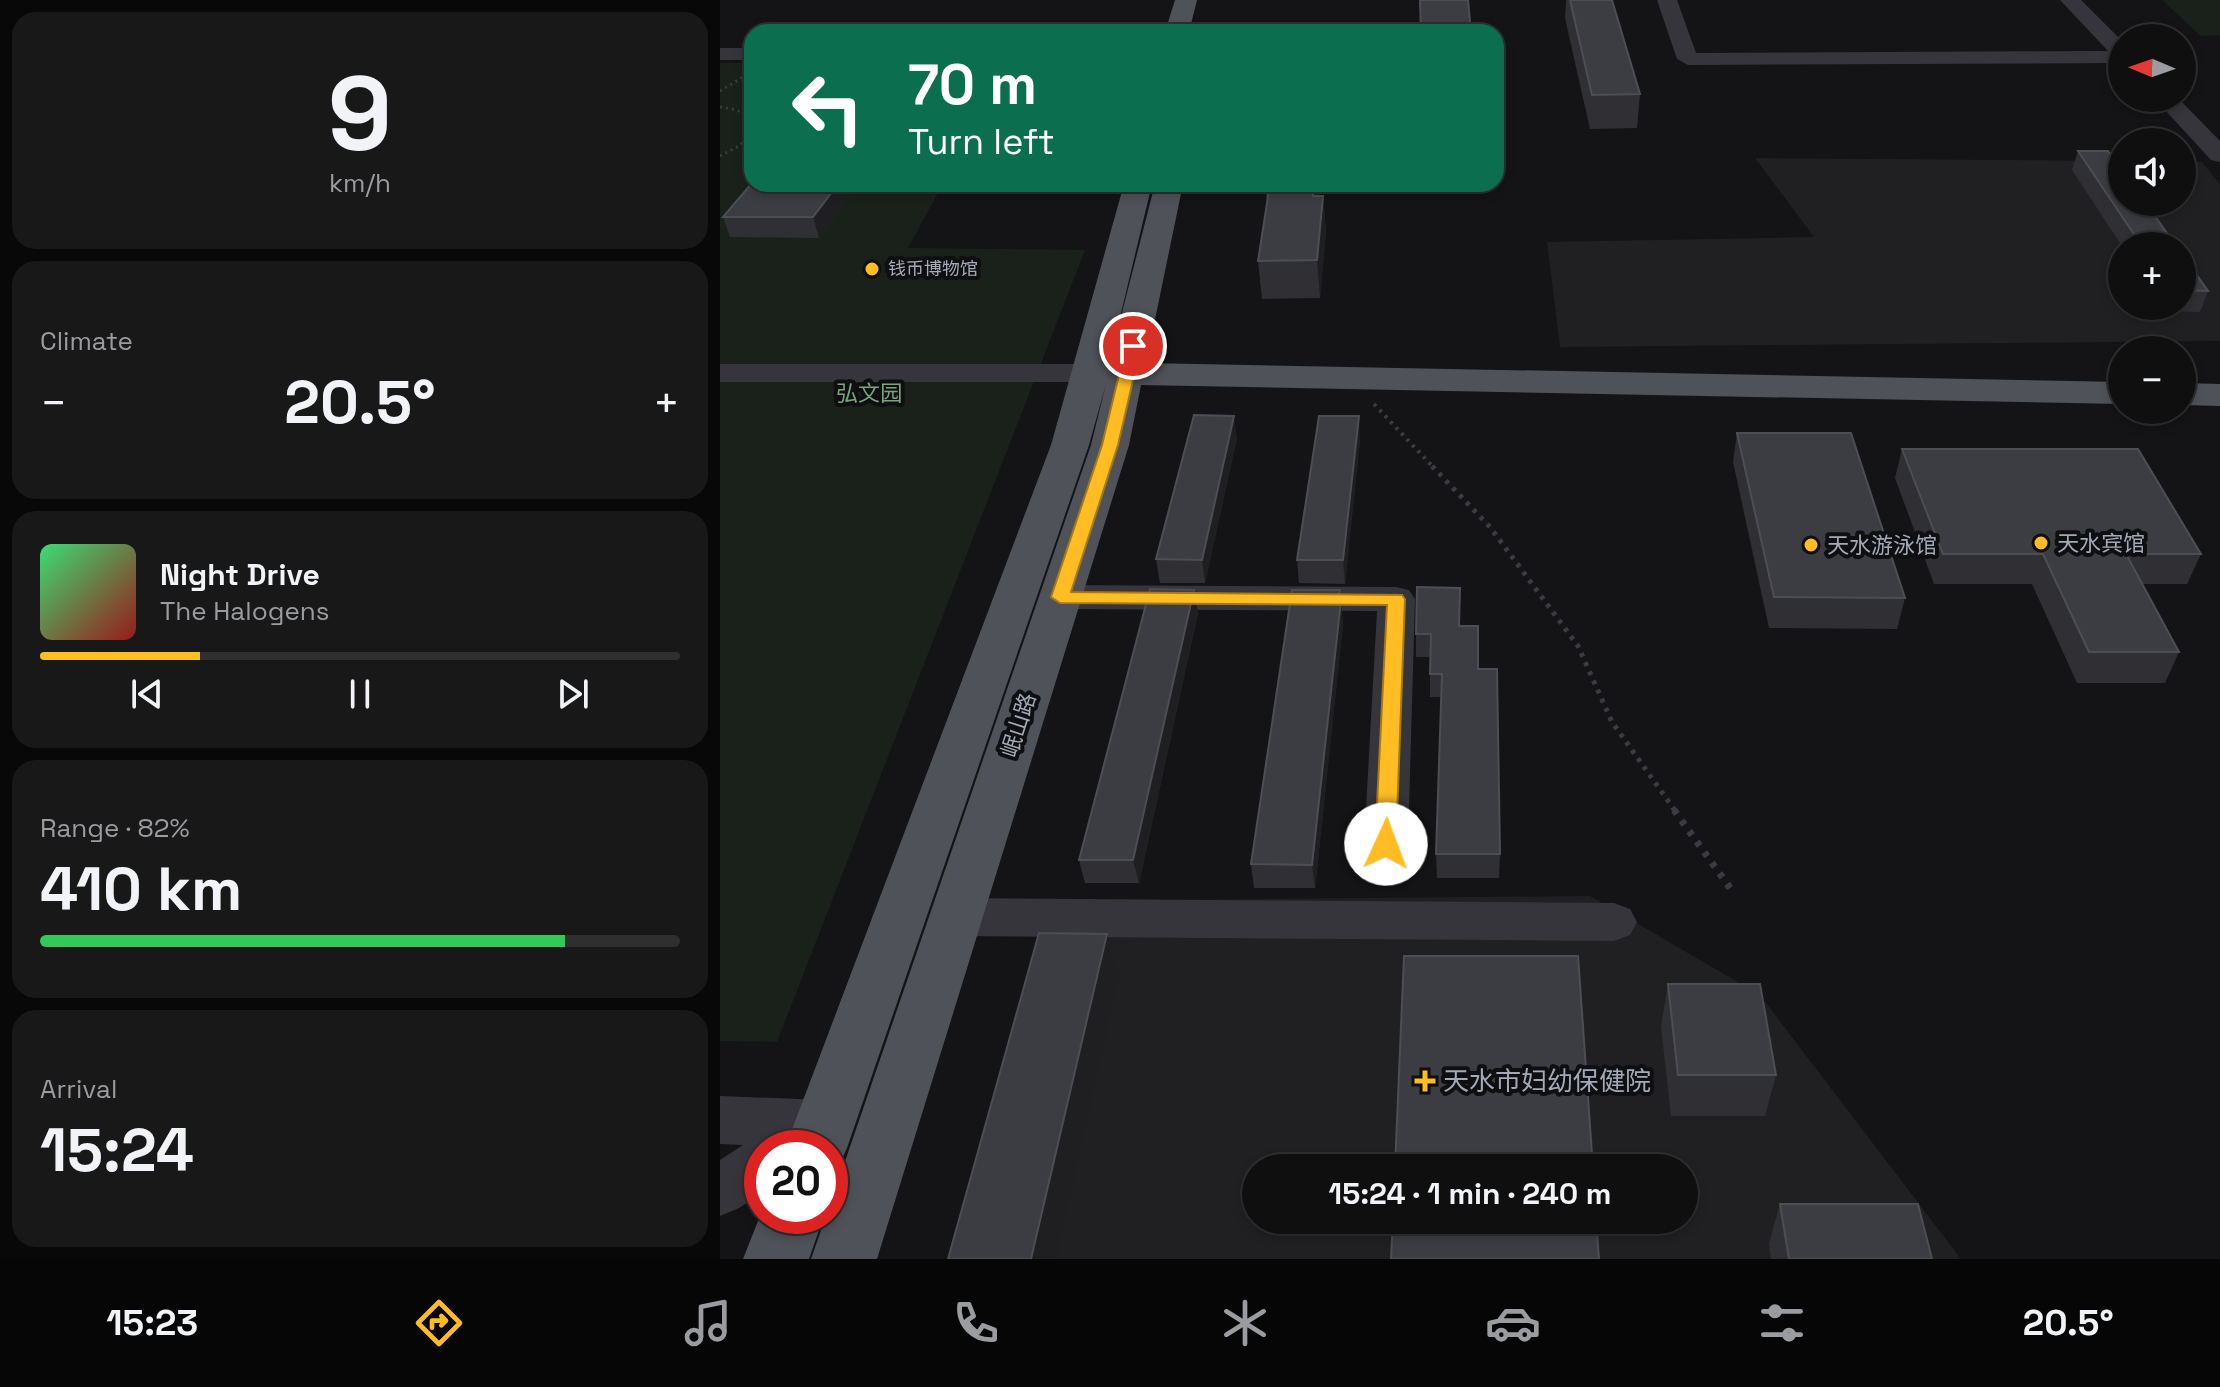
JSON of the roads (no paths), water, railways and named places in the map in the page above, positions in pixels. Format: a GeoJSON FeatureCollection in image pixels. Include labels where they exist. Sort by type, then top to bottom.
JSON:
{"type":"FeatureCollection","features":[{"type":"Feature","properties":{"kind":"main road"},"geometry":{"type":"LineString","coordinates":[[1179,24],[1186,0]]}},
{"type":"Feature","properties":{"kind":"main road","name":"岷山路"},"geometry":{"type":"LineString","coordinates":[[844,1259],[1110,445],[1108,373],[1137,192]]}},
{"type":"Feature","properties":{"kind":"main road","name":"岷山路"},"geometry":{"type":"LineString","coordinates":[[813,1130],[1065,460],[1108,373],[1166,192]]}},
{"type":"Feature","properties":{"kind":"main road"},"geometry":{"type":"LineString","coordinates":[[1108,373],[2108,393]]}},
{"type":"Feature","properties":{"kind":"main road"},"geometry":{"type":"LineString","coordinates":[[2196,394],[2220,395]]}},
{"type":"Feature","properties":{"kind":"main road"},"geometry":{"type":"LineString","coordinates":[[776,1259],[785,1234]]}},
{"type":"Feature","properties":{"kind":"street"},"geometry":{"type":"LineString","coordinates":[[1667,0],[1688,59],[2108,55]]}},
{"type":"Feature","properties":{"kind":"street"},"geometry":{"type":"LineString","coordinates":[[2070,0],[2108,40]]}},
{"type":"Feature","properties":{"kind":"street"},"geometry":{"type":"LineString","coordinates":[[720,54],[744,54]]}},
{"type":"Feature","properties":{"kind":"street"},"geometry":{"type":"LineString","coordinates":[[2179,112],[2220,155]]}},
{"type":"Feature","properties":{"kind":"street"},"geometry":{"type":"LineString","coordinates":[[720,373],[1108,373]]}},
{"type":"Feature","properties":{"kind":"street"},"geometry":{"type":"LineString","coordinates":[[1060,597],[1396,599],[1386,844]]}},
{"type":"Feature","properties":{"kind":"street"},"geometry":{"type":"LineString","coordinates":[[955,917],[1614,922]]}},
{"type":"Feature","properties":{"kind":"street"},"geometry":{"type":"LineString","coordinates":[[720,1120],[764,1130]]}},
{"type":"Feature","properties":{"kind":"street"},"geometry":{"type":"LineString","coordinates":[[720,1190],[744,1175]]}},
{"type":"Feature","properties":{"kind":"place","name":"钱币博物馆"},"geometry":{"type":"Point","coordinates":[872,269]}},
{"type":"Feature","properties":{"kind":"place","name":"天水宾馆"},"geometry":{"type":"Point","coordinates":[2041,543]}},
{"type":"Feature","properties":{"kind":"place","name":"天水游泳馆"},"geometry":{"type":"Point","coordinates":[1811,545]}},
{"type":"Feature","properties":{"kind":"place","name":"天水市妇幼保健院"},"geometry":{"type":"Point","coordinates":[1425,1081]}},
{"type":"Feature","properties":{"kind":"park label","name":"弘文园"},"geometry":{"type":"Point","coordinates":[869,393]}}]}
